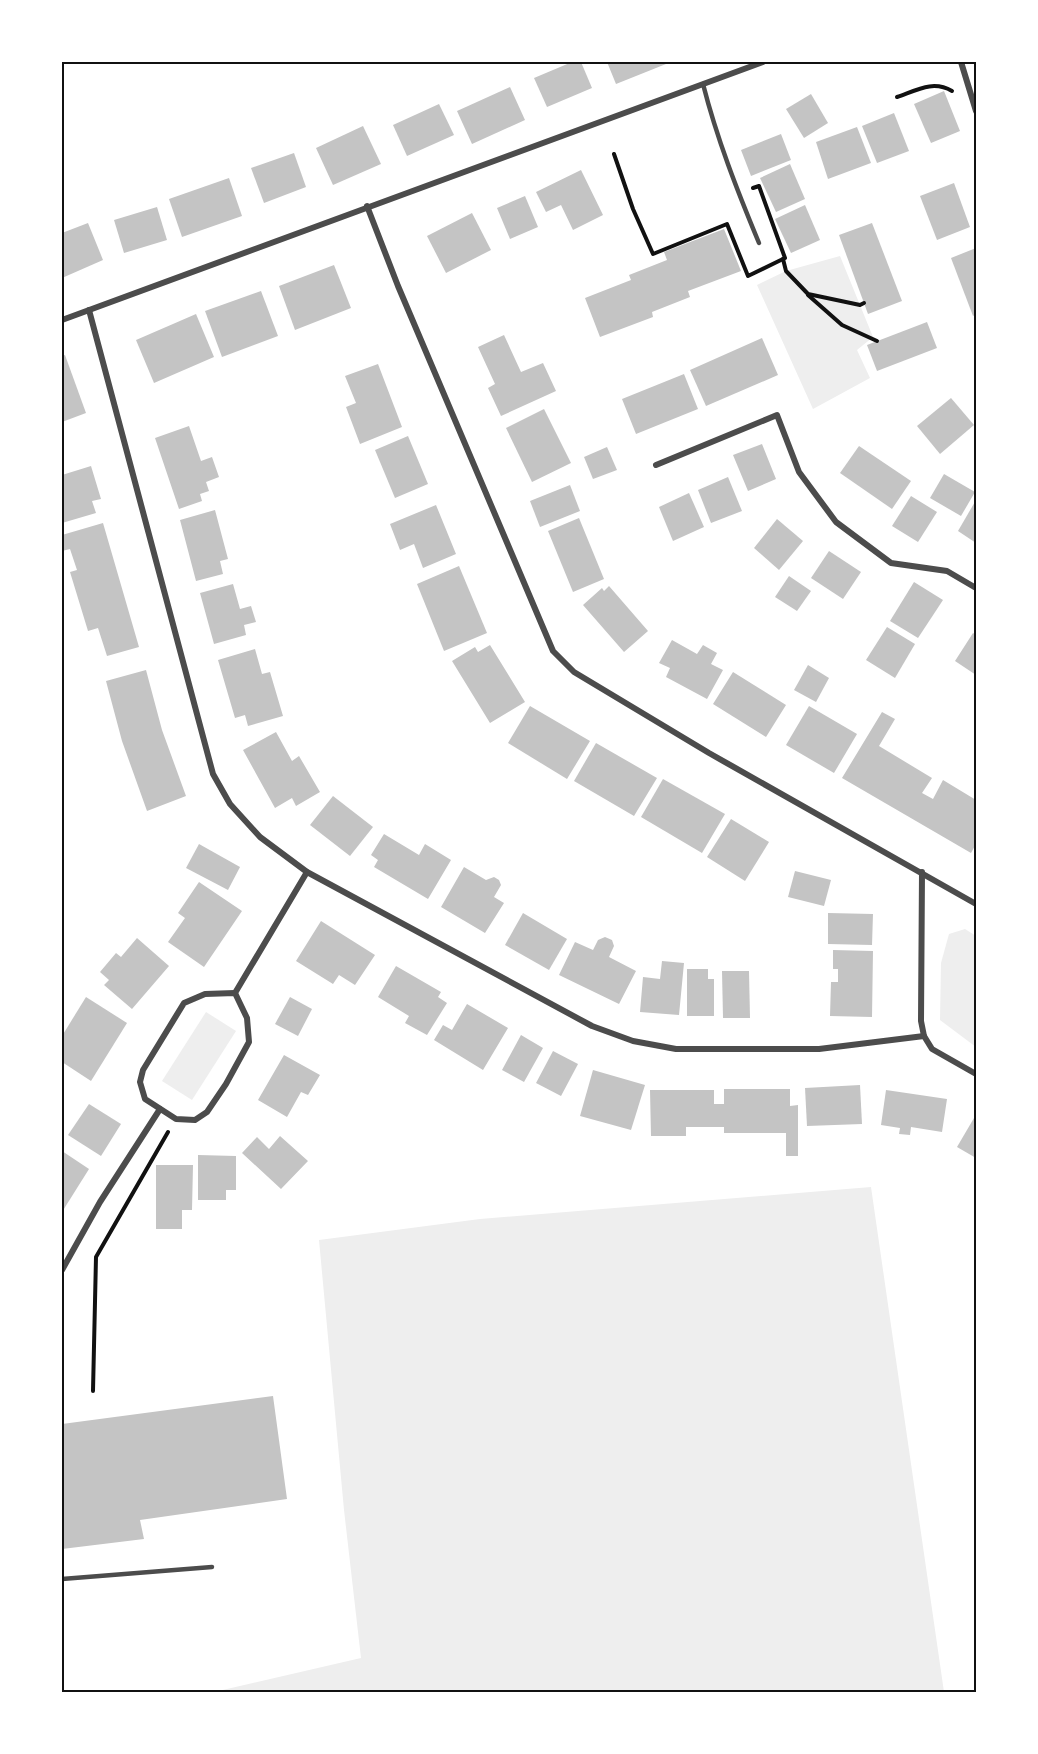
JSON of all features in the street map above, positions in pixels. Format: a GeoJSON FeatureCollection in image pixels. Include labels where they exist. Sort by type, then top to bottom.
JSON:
{"type":"FeatureCollection","features":[{"type":"Feature","properties":{"kind":"street"},"geometry":{"type":"LineString","coordinates":[[62,320],[763,62]]}},
{"type":"Feature","properties":{"kind":"street"},"geometry":{"type":"LineString","coordinates":[[961,62],[976,111]]}},
{"type":"Feature","properties":{"kind":"street"},"geometry":{"type":"LineString","coordinates":[[367,206],[398,286],[552,651],[574,672],[709,753],[976,904]]}},
{"type":"Feature","properties":{"kind":"street"},"geometry":{"type":"LineString","coordinates":[[89,310],[213,774],[230,804],[261,837],[307,872],[592,1026],[633,1041],[676,1049],[819,1049],[924,1036]]}},
{"type":"Feature","properties":{"kind":"street"},"geometry":{"type":"LineString","coordinates":[[656,465],[777,415],[799,472],[836,522],[891,563],[947,571],[976,588]]}},
{"type":"Feature","properties":{"kind":"street"},"geometry":{"type":"LineString","coordinates":[[235,993],[307,872]]}},
{"type":"Feature","properties":{"kind":"street"},"geometry":{"type":"LineString","coordinates":[[922,872],[921,1021],[924,1036],[932,1049],[976,1074]]}},
{"type":"Feature","properties":{"kind":"street"},"geometry":{"type":"LineString","coordinates":[[235,993],[247,1018],[249,1042],[226,1084],[207,1112],[195,1120],[176,1119],[145,1099],[140,1082],[143,1070],[184,1003],[205,994],[235,993]]}},
{"type":"Feature","properties":{"kind":"street"},"geometry":{"type":"LineString","coordinates":[[62,1270],[64,1262],[100,1202],[160,1109]]}},
{"type":"Feature","properties":{"kind":"lane"},"geometry":{"type":"LineString","coordinates":[[703,84],[713,126],[759,243]]}},
{"type":"Feature","properties":{"kind":"lane"},"geometry":{"type":"LineString","coordinates":[[62,1579],[212,1567]]}},
{"type":"Feature","properties":{"kind":"path"},"geometry":{"type":"LineString","coordinates":[[897,97],[931,84],[945,87],[974,103]]}},
{"type":"Feature","properties":{"kind":"path"},"geometry":{"type":"LineString","coordinates":[[615,154],[633,209],[653,254],[727,224],[736,244],[731,246]]}},
{"type":"Feature","properties":{"kind":"path"},"geometry":{"type":"LineString","coordinates":[[783,259],[786,271],[842,325],[877,341]]}},
{"type":"Feature","properties":{"kind":"path"},"geometry":{"type":"LineString","coordinates":[[808,294],[860,305],[864,303]]}},
{"type":"Feature","properties":{"kind":"path"},"geometry":{"type":"LineString","coordinates":[[93,1391],[96,1257],[176,1119]]}},
{"type":"Feature","properties":{"kind":"shaded area"},"geometry":{"type":"Polygon","coordinates":[[[840,256],[873,337],[857,350],[870,378],[813,409],[757,285],[786,271],[840,256]]]}},
{"type":"Feature","properties":{"kind":"shaded area"},"geometry":{"type":"Polygon","coordinates":[[[965,929],[976,936],[976,1047],[940,1020],[941,963],[949,934],[965,929]]]}},
{"type":"Feature","properties":{"kind":"shaded area"},"geometry":{"type":"Polygon","coordinates":[[[206,1012],[236,1031],[192,1100],[162,1081],[206,1012]]]}},
{"type":"Feature","properties":{"kind":"shaded area"},"geometry":{"type":"Polygon","coordinates":[[[871,1187],[944,1692],[214,1692],[361,1658],[344,1510],[319,1240],[480,1219],[871,1187]]]}},
{"type":"Feature","properties":{"kind":"building"},"geometry":{"type":"Polygon","coordinates":[[[572,62],[581,62],[592,88],[547,107],[534,78],[572,62]]]}},
{"type":"Feature","properties":{"kind":"building"},"geometry":{"type":"Polygon","coordinates":[[[607,62],[671,62],[616,84],[607,62]]]}},
{"type":"Feature","properties":{"kind":"building"},"geometry":{"type":"Polygon","coordinates":[[[510,87],[525,120],[472,144],[457,111],[510,87]]]}},
{"type":"Feature","properties":{"kind":"building"},"geometry":{"type":"Polygon","coordinates":[[[944,91],[960,131],[931,143],[914,104],[944,91]]]}},
{"type":"Feature","properties":{"kind":"building"},"geometry":{"type":"Polygon","coordinates":[[[811,94],[828,123],[804,138],[786,109],[811,94]]]}},
{"type":"Feature","properties":{"kind":"building"},"geometry":{"type":"Polygon","coordinates":[[[439,104],[454,135],[407,156],[393,125],[439,104]]]}},
{"type":"Feature","properties":{"kind":"building"},"geometry":{"type":"Polygon","coordinates":[[[894,113],[909,151],[877,163],[862,126],[894,113]]]}},
{"type":"Feature","properties":{"kind":"building"},"geometry":{"type":"Polygon","coordinates":[[[363,126],[381,164],[333,185],[316,148],[363,126]]]}},
{"type":"Feature","properties":{"kind":"building"},"geometry":{"type":"Polygon","coordinates":[[[857,127],[871,163],[828,179],[816,142],[857,127]]]}},
{"type":"Feature","properties":{"kind":"building"},"geometry":{"type":"Polygon","coordinates":[[[781,134],[791,160],[751,176],[741,150],[781,134]]]}},
{"type":"Feature","properties":{"kind":"building"},"geometry":{"type":"Polygon","coordinates":[[[294,153],[306,187],[264,203],[251,168],[294,153]]]}},
{"type":"Feature","properties":{"kind":"building"},"geometry":{"type":"Polygon","coordinates":[[[790,164],[805,199],[776,212],[760,178],[790,164]]]}},
{"type":"Feature","properties":{"kind":"building"},"geometry":{"type":"Polygon","coordinates":[[[581,170],[603,215],[573,230],[561,205],[546,212],[536,192],[581,170]]]}},
{"type":"Feature","properties":{"kind":"building"},"geometry":{"type":"Polygon","coordinates":[[[229,178],[242,216],[182,237],[169,199],[229,178]]]}},
{"type":"Feature","properties":{"kind":"building"},"geometry":{"type":"Polygon","coordinates":[[[954,183],[970,227],[937,240],[920,196],[954,183]]]}},
{"type":"Feature","properties":{"kind":"building"},"geometry":{"type":"Polygon","coordinates":[[[525,196],[538,227],[510,239],[497,208],[525,196]]]}},
{"type":"Feature","properties":{"kind":"building"},"geometry":{"type":"Polygon","coordinates":[[[805,205],[820,240],[791,253],[775,219],[805,205]]]}},
{"type":"Feature","properties":{"kind":"building"},"geometry":{"type":"Polygon","coordinates":[[[157,207],[167,240],[124,253],[114,220],[157,207]]]}},
{"type":"Feature","properties":{"kind":"building"},"geometry":{"type":"Polygon","coordinates":[[[472,213],[491,250],[446,273],[427,236],[472,213]]]}},
{"type":"Feature","properties":{"kind":"building"},"geometry":{"type":"Polygon","coordinates":[[[88,223],[103,260],[62,278],[62,233],[88,223]]]}},
{"type":"Feature","properties":{"kind":"building"},"geometry":{"type":"Polygon","coordinates":[[[872,223],[902,301],[868,314],[839,235],[872,223]]]}},
{"type":"Feature","properties":{"kind":"building"},"geometry":{"type":"Polygon","coordinates":[[[724,229],[741,271],[688,291],[690,297],[652,312],[653,317],[600,337],[585,298],[631,280],[629,275],[667,260],[664,252],[724,229]]]}},
{"type":"Feature","properties":{"kind":"building"},"geometry":{"type":"Polygon","coordinates":[[[976,248],[976,314],[973,316],[951,258],[976,248]]]}},
{"type":"Feature","properties":{"kind":"building"},"geometry":{"type":"Polygon","coordinates":[[[334,265],[351,308],[295,330],[279,286],[334,265]]]}},
{"type":"Feature","properties":{"kind":"building"},"geometry":{"type":"Polygon","coordinates":[[[261,291],[278,336],[222,357],[205,311],[261,291]]]}},
{"type":"Feature","properties":{"kind":"building"},"geometry":{"type":"Polygon","coordinates":[[[196,314],[214,357],[154,383],[136,340],[196,314]]]}},
{"type":"Feature","properties":{"kind":"building"},"geometry":{"type":"Polygon","coordinates":[[[927,322],[937,348],[877,371],[867,345],[927,322]]]}},
{"type":"Feature","properties":{"kind":"building"},"geometry":{"type":"Polygon","coordinates":[[[504,335],[521,372],[543,363],[556,391],[501,416],[488,388],[495,384],[478,347],[504,335]]]}},
{"type":"Feature","properties":{"kind":"building"},"geometry":{"type":"Polygon","coordinates":[[[762,338],[778,375],[706,406],[690,370],[762,338]]]}},
{"type":"Feature","properties":{"kind":"building"},"geometry":{"type":"Polygon","coordinates":[[[65,355],[86,413],[62,422],[62,356],[65,355]]]}},
{"type":"Feature","properties":{"kind":"building"},"geometry":{"type":"Polygon","coordinates":[[[378,364],[402,427],[360,444],[346,407],[356,403],[345,376],[378,364]]]}},
{"type":"Feature","properties":{"kind":"building"},"geometry":{"type":"Polygon","coordinates":[[[684,374],[698,409],[636,434],[622,399],[684,374]]]}},
{"type":"Feature","properties":{"kind":"building"},"geometry":{"type":"Polygon","coordinates":[[[951,398],[974,425],[940,454],[917,426],[951,398]]]}},
{"type":"Feature","properties":{"kind":"building"},"geometry":{"type":"Polygon","coordinates":[[[544,409],[571,463],[532,482],[506,428],[544,409]]]}},
{"type":"Feature","properties":{"kind":"building"},"geometry":{"type":"Polygon","coordinates":[[[189,426],[201,461],[212,457],[219,477],[206,482],[209,491],[200,494],[202,501],[179,509],[155,438],[189,426]]]}},
{"type":"Feature","properties":{"kind":"building"},"geometry":{"type":"Polygon","coordinates":[[[408,436],[428,484],[395,498],[375,450],[408,436]]]}},
{"type":"Feature","properties":{"kind":"building"},"geometry":{"type":"Polygon","coordinates":[[[762,444],[776,479],[748,491],[733,455],[762,444]]]}},
{"type":"Feature","properties":{"kind":"building"},"geometry":{"type":"Polygon","coordinates":[[[859,446],[911,481],[892,509],[840,473],[859,446]]]}},
{"type":"Feature","properties":{"kind":"building"},"geometry":{"type":"Polygon","coordinates":[[[607,447],[617,470],[593,479],[584,457],[607,447]]]}},
{"type":"Feature","properties":{"kind":"building"},"geometry":{"type":"Polygon","coordinates":[[[91,466],[101,499],[92,501],[96,513],[62,523],[62,486],[64,485],[62,475],[91,466]]]}},
{"type":"Feature","properties":{"kind":"building"},"geometry":{"type":"Polygon","coordinates":[[[944,474],[975,492],[961,516],[930,498],[944,474]]]}},
{"type":"Feature","properties":{"kind":"building"},"geometry":{"type":"Polygon","coordinates":[[[728,477],[742,511],[711,523],[698,490],[728,477]]]}},
{"type":"Feature","properties":{"kind":"building"},"geometry":{"type":"Polygon","coordinates":[[[570,485],[580,511],[540,527],[530,501],[570,485]]]}},
{"type":"Feature","properties":{"kind":"building"},"geometry":{"type":"Polygon","coordinates":[[[689,493],[704,527],[673,541],[659,507],[689,493]]]}},
{"type":"Feature","properties":{"kind":"building"},"geometry":{"type":"Polygon","coordinates":[[[911,496],[937,512],[918,542],[892,526],[911,496]]]}},
{"type":"Feature","properties":{"kind":"building"},"geometry":{"type":"Polygon","coordinates":[[[976,500],[976,543],[958,531],[976,500]]]}},
{"type":"Feature","properties":{"kind":"building"},"geometry":{"type":"Polygon","coordinates":[[[436,505],[456,554],[423,568],[414,544],[400,550],[390,524],[436,505]]]}},
{"type":"Feature","properties":{"kind":"building"},"geometry":{"type":"Polygon","coordinates":[[[215,510],[228,559],[220,561],[223,574],[196,581],[180,520],[215,510]]]}},
{"type":"Feature","properties":{"kind":"building"},"geometry":{"type":"Polygon","coordinates":[[[579,518],[604,579],[573,592],[548,531],[579,518]]]}},
{"type":"Feature","properties":{"kind":"building"},"geometry":{"type":"Polygon","coordinates":[[[777,519],[803,541],[779,570],[754,548],[777,519]]]}},
{"type":"Feature","properties":{"kind":"building"},"geometry":{"type":"Polygon","coordinates":[[[103,523],[139,647],[107,656],[98,628],[88,631],[70,572],[77,570],[70,549],[62,551],[62,535],[103,523]]]}},
{"type":"Feature","properties":{"kind":"building"},"geometry":{"type":"Polygon","coordinates":[[[829,551],[861,572],[843,599],[811,578],[829,551]]]}},
{"type":"Feature","properties":{"kind":"building"},"geometry":{"type":"Polygon","coordinates":[[[459,566],[487,633],[444,651],[417,584],[459,566]]]}},
{"type":"Feature","properties":{"kind":"building"},"geometry":{"type":"Polygon","coordinates":[[[789,576],[811,591],[797,611],[775,597],[789,576]]]}},
{"type":"Feature","properties":{"kind":"building"},"geometry":{"type":"Polygon","coordinates":[[[914,582],[943,600],[918,638],[890,621],[914,582]]]}},
{"type":"Feature","properties":{"kind":"building"},"geometry":{"type":"Polygon","coordinates":[[[233,584],[240,609],[251,606],[256,622],[244,625],[246,635],[214,644],[200,593],[233,584]]]}},
{"type":"Feature","properties":{"kind":"building"},"geometry":{"type":"Polygon","coordinates":[[[609,586],[648,631],[624,652],[583,605],[602,588],[604,591],[609,586]]]}},
{"type":"Feature","properties":{"kind":"building"},"geometry":{"type":"Polygon","coordinates":[[[887,627],[915,644],[895,678],[866,660],[887,627]]]}},
{"type":"Feature","properties":{"kind":"building"},"geometry":{"type":"Polygon","coordinates":[[[973,633],[976,635],[976,675],[955,661],[973,633]]]}},
{"type":"Feature","properties":{"kind":"building"},"geometry":{"type":"Polygon","coordinates":[[[672,640],[697,654],[703,645],[717,653],[711,664],[723,670],[707,699],[666,677],[670,668],[659,663],[672,640]]]}},
{"type":"Feature","properties":{"kind":"building"},"geometry":{"type":"Polygon","coordinates":[[[490,645],[525,702],[490,723],[452,661],[475,647],[478,652],[490,645]]]}},
{"type":"Feature","properties":{"kind":"building"},"geometry":{"type":"Polygon","coordinates":[[[255,649],[262,674],[270,672],[283,716],[248,726],[245,715],[235,718],[218,660],[255,649]]]}},
{"type":"Feature","properties":{"kind":"building"},"geometry":{"type":"Polygon","coordinates":[[[808,665],[829,678],[816,702],[794,690],[808,665]]]}},
{"type":"Feature","properties":{"kind":"building"},"geometry":{"type":"Polygon","coordinates":[[[146,670],[162,730],[186,796],[147,811],[122,741],[106,681],[146,670]]]}},
{"type":"Feature","properties":{"kind":"building"},"geometry":{"type":"Polygon","coordinates":[[[733,672],[786,705],[766,737],[713,704],[733,672]]]}},
{"type":"Feature","properties":{"kind":"building"},"geometry":{"type":"Polygon","coordinates":[[[530,706],[590,741],[567,779],[508,743],[530,706]]]}},
{"type":"Feature","properties":{"kind":"building"},"geometry":{"type":"Polygon","coordinates":[[[809,706],[857,734],[834,773],[786,745],[809,706]]]}},
{"type":"Feature","properties":{"kind":"building"},"geometry":{"type":"Polygon","coordinates":[[[882,712],[895,719],[879,746],[932,778],[922,793],[933,799],[943,780],[976,800],[976,844],[971,853],[842,778],[882,712]]]}},
{"type":"Feature","properties":{"kind":"building"},"geometry":{"type":"Polygon","coordinates":[[[276,732],[292,761],[299,756],[320,792],[296,806],[292,798],[275,808],[243,750],[276,732]]]}},
{"type":"Feature","properties":{"kind":"building"},"geometry":{"type":"Polygon","coordinates":[[[596,743],[657,778],[634,816],[574,781],[596,743]]]}},
{"type":"Feature","properties":{"kind":"building"},"geometry":{"type":"Polygon","coordinates":[[[663,779],[725,814],[702,853],[641,817],[663,779]]]}},
{"type":"Feature","properties":{"kind":"building"},"geometry":{"type":"Polygon","coordinates":[[[333,796],[373,827],[350,856],[310,825],[333,796]]]}},
{"type":"Feature","properties":{"kind":"building"},"geometry":{"type":"Polygon","coordinates":[[[731,819],[769,842],[745,881],[707,857],[731,819]]]}},
{"type":"Feature","properties":{"kind":"building"},"geometry":{"type":"Polygon","coordinates":[[[384,834],[419,855],[425,844],[451,860],[428,899],[374,867],[378,860],[371,855],[384,834]]]}},
{"type":"Feature","properties":{"kind":"building"},"geometry":{"type":"Polygon","coordinates":[[[199,844],[240,867],[228,890],[186,868],[199,844]]]}},
{"type":"Feature","properties":{"kind":"building"},"geometry":{"type":"Polygon","coordinates":[[[464,867],[486,880],[494,877],[501,885],[494,897],[504,903],[485,933],[441,907],[464,867]]]}},
{"type":"Feature","properties":{"kind":"building"},"geometry":{"type":"Polygon","coordinates":[[[795,871],[831,880],[824,906],[788,897],[795,871]]]}},
{"type":"Feature","properties":{"kind":"building"},"geometry":{"type":"Polygon","coordinates":[[[199,882],[242,911],[204,967],[168,942],[185,918],[178,913],[199,882]]]}},
{"type":"Feature","properties":{"kind":"building"},"geometry":{"type":"Polygon","coordinates":[[[523,913],[567,939],[549,970],[505,945],[523,913]]]}},
{"type":"Feature","properties":{"kind":"building"},"geometry":{"type":"Polygon","coordinates":[[[828,913],[873,914],[872,945],[828,944],[828,913]]]}},
{"type":"Feature","properties":{"kind":"building"},"geometry":{"type":"Polygon","coordinates":[[[321,921],[375,955],[355,985],[339,975],[333,984],[296,961],[321,921]]]}},
{"type":"Feature","properties":{"kind":"building"},"geometry":{"type":"Polygon","coordinates":[[[605,937],[612,940],[614,946],[609,957],[636,971],[619,1004],[559,975],[575,942],[593,950],[598,940],[605,937]]]}},
{"type":"Feature","properties":{"kind":"building"},"geometry":{"type":"Polygon","coordinates":[[[137,938],[169,966],[132,1009],[104,985],[109,980],[100,972],[116,953],[121,957],[137,938]]]}},
{"type":"Feature","properties":{"kind":"building"},"geometry":{"type":"Polygon","coordinates":[[[833,950],[873,951],[872,1017],[830,1016],[831,982],[838,982],[838,969],[833,969],[833,950]]]}},
{"type":"Feature","properties":{"kind":"building"},"geometry":{"type":"Polygon","coordinates":[[[662,961],[684,963],[679,1015],[640,1012],[643,977],[660,979],[662,961]]]}},
{"type":"Feature","properties":{"kind":"building"},"geometry":{"type":"Polygon","coordinates":[[[396,966],[441,992],[438,997],[447,1003],[427,1035],[405,1023],[409,1016],[378,997],[396,966]]]}},
{"type":"Feature","properties":{"kind":"building"},"geometry":{"type":"Polygon","coordinates":[[[687,969],[708,969],[708,979],[714,979],[714,1016],[687,1016],[687,969]]]}},
{"type":"Feature","properties":{"kind":"building"},"geometry":{"type":"Polygon","coordinates":[[[722,971],[749,971],[750,1018],[723,1018],[722,971]]]}},
{"type":"Feature","properties":{"kind":"building"},"geometry":{"type":"Polygon","coordinates":[[[86,997],[127,1023],[91,1081],[62,1062],[62,1036],[86,997]]]}},
{"type":"Feature","properties":{"kind":"building"},"geometry":{"type":"Polygon","coordinates":[[[290,997],[312,1009],[298,1036],[275,1024],[290,997]]]}},
{"type":"Feature","properties":{"kind":"building"},"geometry":{"type":"Polygon","coordinates":[[[467,1004],[508,1028],[483,1070],[434,1040],[443,1025],[452,1030],[467,1004]]]}},
{"type":"Feature","properties":{"kind":"building"},"geometry":{"type":"Polygon","coordinates":[[[521,1035],[543,1048],[524,1082],[502,1070],[521,1035]]]}},
{"type":"Feature","properties":{"kind":"building"},"geometry":{"type":"Polygon","coordinates":[[[553,1051],[578,1064],[561,1096],[536,1083],[553,1051]]]}},
{"type":"Feature","properties":{"kind":"building"},"geometry":{"type":"Polygon","coordinates":[[[284,1055],[320,1075],[308,1095],[301,1092],[287,1117],[258,1100],[284,1055]]]}},
{"type":"Feature","properties":{"kind":"building"},"geometry":{"type":"Polygon","coordinates":[[[593,1070],[645,1085],[631,1130],[580,1116],[593,1070]]]}},
{"type":"Feature","properties":{"kind":"building"},"geometry":{"type":"Polygon","coordinates":[[[860,1085],[862,1124],[807,1126],[805,1088],[860,1085]]]}},
{"type":"Feature","properties":{"kind":"building"},"geometry":{"type":"Polygon","coordinates":[[[724,1089],[790,1089],[790,1106],[798,1105],[798,1156],[786,1156],[786,1133],[724,1133],[724,1127],[686,1127],[686,1136],[651,1136],[650,1090],[714,1090],[714,1104],[724,1104],[724,1089]]]}},
{"type":"Feature","properties":{"kind":"building"},"geometry":{"type":"Polygon","coordinates":[[[886,1090],[947,1099],[942,1132],[911,1127],[910,1135],[899,1134],[900,1128],[881,1125],[886,1090]]]}},
{"type":"Feature","properties":{"kind":"building"},"geometry":{"type":"Polygon","coordinates":[[[89,1104],[121,1124],[101,1156],[68,1135],[89,1104]]]}},
{"type":"Feature","properties":{"kind":"building"},"geometry":{"type":"Polygon","coordinates":[[[974,1118],[976,1119],[976,1158],[957,1147],[974,1118]]]}},
{"type":"Feature","properties":{"kind":"building"},"geometry":{"type":"Polygon","coordinates":[[[280,1136],[308,1161],[281,1189],[242,1153],[257,1137],[269,1149],[280,1136]]]}},
{"type":"Feature","properties":{"kind":"building"},"geometry":{"type":"Polygon","coordinates":[[[62,1151],[89,1169],[62,1212],[62,1151]]]}},
{"type":"Feature","properties":{"kind":"building"},"geometry":{"type":"Polygon","coordinates":[[[198,1155],[236,1156],[236,1190],[226,1190],[226,1200],[198,1200],[198,1155]]]}},
{"type":"Feature","properties":{"kind":"building"},"geometry":{"type":"Polygon","coordinates":[[[156,1165],[193,1165],[192,1210],[182,1210],[182,1229],[156,1229],[156,1165]]]}},
{"type":"Feature","properties":{"kind":"building"},"geometry":{"type":"Polygon","coordinates":[[[273,1396],[287,1499],[140,1520],[144,1539],[62,1549],[62,1424],[273,1396]]]}}]}
